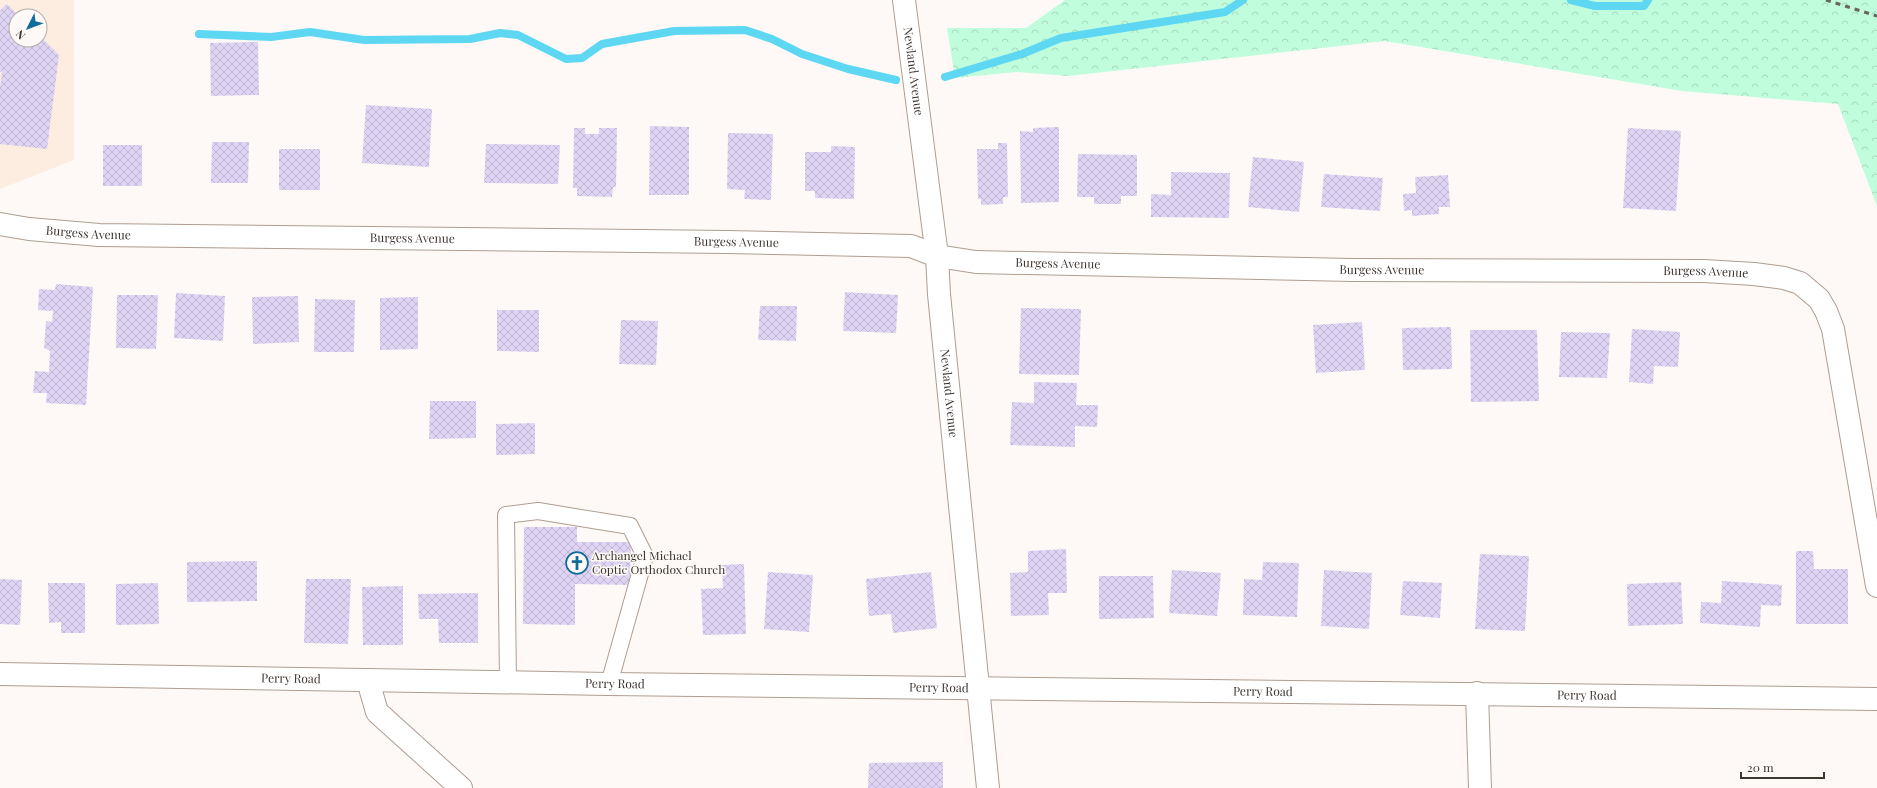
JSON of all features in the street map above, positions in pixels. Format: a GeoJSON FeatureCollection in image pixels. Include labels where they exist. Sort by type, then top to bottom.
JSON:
{"type":"FeatureCollection","features":[{"type":"Feature","properties":{"kind":"street","name":"Newland Avenue"},"geometry":{"type":"LineString","coordinates":[[904,0],[937,256],[939,294],[988,788]]}},
{"type":"Feature","properties":{"kind":"street","name":"Burgess Avenue"},"geometry":{"type":"LineString","coordinates":[[0,224],[29,229],[100,235],[727,242],[911,246],[937,256],[976,262],[1344,270],[1704,271],[1784,278],[1800,283],[1819,299],[1826,311],[1833,329],[1877,586]]}},
{"type":"Feature","properties":{"kind":"street","name":"Perry Road"},"geometry":{"type":"LineString","coordinates":[[0,674],[368,681],[1477,693],[1877,699]]}},
{"type":"Feature","properties":{"kind":"street"},"geometry":{"type":"LineString","coordinates":[[368,681],[377,712],[461,788]]}},
{"type":"Feature","properties":{"kind":"street"},"geometry":{"type":"LineString","coordinates":[[1477,693],[1480,788]]}},
{"type":"Feature","properties":{"kind":"lane"},"geometry":{"type":"LineString","coordinates":[[508,682],[506,515],[538,511],[630,526],[645,556],[609,684]]}},
{"type":"Feature","properties":{"kind":"shaded area"},"geometry":{"type":"Polygon","coordinates":[[[0,0],[74,0],[74,160],[0,189],[0,0]]]}},
{"type":"Feature","properties":{"kind":"green space"},"geometry":{"type":"Polygon","coordinates":[[[1065,0],[1877,0],[1877,206],[1838,104],[1682,91],[1385,41],[1068,76],[1017,72],[955,78],[947,28],[1026,28],[1065,0]]]}},
{"type":"Feature","properties":{"kind":"building"},"geometry":{"type":"Polygon","coordinates":[[[7,4],[11,8],[8,8],[8,48],[48,48],[48,44],[59,55],[47,149],[0,144],[0,87],[2,73],[0,71],[0,10],[7,4]]]}},
{"type":"Feature","properties":{"kind":"building"},"geometry":{"type":"Polygon","coordinates":[[[258,42],[259,95],[211,96],[210,43],[258,42]]]}},
{"type":"Feature","properties":{"kind":"building"},"geometry":{"type":"Polygon","coordinates":[[[366,105],[432,109],[429,167],[362,163],[366,105]]]}},
{"type":"Feature","properties":{"kind":"building"},"geometry":{"type":"Polygon","coordinates":[[[650,126],[689,127],[689,195],[649,195],[650,126]]]}},
{"type":"Feature","properties":{"kind":"building"},"geometry":{"type":"Polygon","coordinates":[[[1059,127],[1059,202],[1021,203],[1020,131],[1033,132],[1033,128],[1059,127]]]}},
{"type":"Feature","properties":{"kind":"building"},"geometry":{"type":"Polygon","coordinates":[[[574,128],[585,128],[585,134],[599,134],[599,128],[617,128],[616,187],[613,187],[612,197],[577,196],[577,188],[573,188],[574,128]]]}},
{"type":"Feature","properties":{"kind":"building"},"geometry":{"type":"Polygon","coordinates":[[[1628,128],[1681,131],[1676,211],[1623,208],[1628,128]]]}},
{"type":"Feature","properties":{"kind":"building"},"geometry":{"type":"Polygon","coordinates":[[[728,133],[773,134],[771,200],[744,199],[745,190],[727,189],[728,133]]]}},
{"type":"Feature","properties":{"kind":"building"},"geometry":{"type":"Polygon","coordinates":[[[212,142],[249,142],[248,183],[211,183],[212,142]]]}},
{"type":"Feature","properties":{"kind":"building"},"geometry":{"type":"Polygon","coordinates":[[[998,143],[1007,143],[1008,197],[1003,197],[1003,204],[981,205],[981,199],[978,199],[977,149],[998,149],[998,143]]]}},
{"type":"Feature","properties":{"kind":"building"},"geometry":{"type":"Polygon","coordinates":[[[486,144],[560,145],[558,184],[484,183],[486,144]]]}},
{"type":"Feature","properties":{"kind":"building"},"geometry":{"type":"Polygon","coordinates":[[[103,145],[142,145],[142,186],[103,186],[103,145]]]}},
{"type":"Feature","properties":{"kind":"building"},"geometry":{"type":"Polygon","coordinates":[[[831,146],[855,147],[854,199],[815,198],[815,191],[805,191],[805,152],[831,152],[831,146]]]}},
{"type":"Feature","properties":{"kind":"building"},"geometry":{"type":"Polygon","coordinates":[[[279,149],[320,149],[320,190],[279,190],[279,149]]]}},
{"type":"Feature","properties":{"kind":"building"},"geometry":{"type":"Polygon","coordinates":[[[1078,154],[1137,155],[1137,196],[1121,196],[1121,204],[1094,204],[1094,197],[1077,197],[1078,154]]]}},
{"type":"Feature","properties":{"kind":"building"},"geometry":{"type":"Polygon","coordinates":[[[1253,157],[1304,162],[1299,212],[1248,207],[1253,157]]]}},
{"type":"Feature","properties":{"kind":"building"},"geometry":{"type":"Polygon","coordinates":[[[1171,172],[1230,173],[1229,218],[1151,217],[1151,194],[1171,195],[1171,172]]]}},
{"type":"Feature","properties":{"kind":"building"},"geometry":{"type":"Polygon","coordinates":[[[1324,174],[1383,178],[1380,211],[1321,207],[1324,174]]]}},
{"type":"Feature","properties":{"kind":"building"},"geometry":{"type":"Polygon","coordinates":[[[1448,175],[1450,207],[1439,207],[1439,214],[1412,216],[1412,210],[1404,211],[1403,194],[1416,193],[1415,177],[1448,175]]]}},
{"type":"Feature","properties":{"kind":"building"},"geometry":{"type":"Polygon","coordinates":[[[56,284],[93,287],[86,405],[46,403],[47,393],[33,393],[35,371],[49,372],[50,351],[44,348],[46,321],[52,322],[53,311],[38,310],[39,289],[55,290],[56,284]]]}},
{"type":"Feature","properties":{"kind":"building"},"geometry":{"type":"Polygon","coordinates":[[[845,292],[898,295],[896,333],[843,331],[845,292]]]}},
{"type":"Feature","properties":{"kind":"building"},"geometry":{"type":"Polygon","coordinates":[[[176,293],[225,296],[223,341],[174,338],[176,293]]]}},
{"type":"Feature","properties":{"kind":"building"},"geometry":{"type":"Polygon","coordinates":[[[117,295],[158,295],[156,349],[116,348],[117,295]]]}},
{"type":"Feature","properties":{"kind":"building"},"geometry":{"type":"Polygon","coordinates":[[[298,296],[299,342],[253,344],[252,297],[298,296]]]}},
{"type":"Feature","properties":{"kind":"building"},"geometry":{"type":"Polygon","coordinates":[[[418,297],[418,349],[380,350],[380,298],[418,297]]]}},
{"type":"Feature","properties":{"kind":"building"},"geometry":{"type":"Polygon","coordinates":[[[315,299],[355,300],[354,352],[314,352],[315,299]]]}},
{"type":"Feature","properties":{"kind":"building"},"geometry":{"type":"Polygon","coordinates":[[[760,306],[797,306],[796,341],[758,340],[760,306]]]}},
{"type":"Feature","properties":{"kind":"building"},"geometry":{"type":"Polygon","coordinates":[[[1021,308],[1081,309],[1079,375],[1019,374],[1021,308]]]}},
{"type":"Feature","properties":{"kind":"building"},"geometry":{"type":"Polygon","coordinates":[[[497,310],[539,310],[539,352],[497,351],[497,310]]]}},
{"type":"Feature","properties":{"kind":"building"},"geometry":{"type":"Polygon","coordinates":[[[621,320],[658,321],[656,365],[619,364],[621,320]]]}},
{"type":"Feature","properties":{"kind":"building"},"geometry":{"type":"Polygon","coordinates":[[[1362,322],[1365,370],[1316,373],[1313,325],[1362,322]]]}},
{"type":"Feature","properties":{"kind":"building"},"geometry":{"type":"Polygon","coordinates":[[[1451,327],[1452,369],[1403,370],[1402,328],[1451,327]]]}},
{"type":"Feature","properties":{"kind":"building"},"geometry":{"type":"Polygon","coordinates":[[[1632,329],[1680,332],[1678,367],[1654,366],[1653,384],[1629,382],[1632,329]]]}},
{"type":"Feature","properties":{"kind":"building"},"geometry":{"type":"Polygon","coordinates":[[[1470,330],[1537,330],[1539,401],[1471,402],[1470,330]]]}},
{"type":"Feature","properties":{"kind":"building"},"geometry":{"type":"Polygon","coordinates":[[[1561,332],[1610,333],[1607,378],[1559,377],[1561,332]]]}},
{"type":"Feature","properties":{"kind":"building"},"geometry":{"type":"Polygon","coordinates":[[[1034,382],[1077,383],[1076,405],[1098,405],[1097,427],[1075,426],[1075,447],[1010,445],[1012,402],[1034,403],[1034,382]]]}},
{"type":"Feature","properties":{"kind":"building"},"geometry":{"type":"Polygon","coordinates":[[[430,401],[476,401],[476,438],[429,439],[430,401]]]}},
{"type":"Feature","properties":{"kind":"building"},"geometry":{"type":"Polygon","coordinates":[[[535,423],[535,454],[496,455],[496,424],[535,423]]]}},
{"type":"Feature","properties":{"kind":"building","name":"Archangel Michael Coptic Orthodox Church"},"geometry":{"type":"Polygon","coordinates":[[[524,527],[577,527],[577,542],[631,542],[630,585],[575,584],[575,625],[523,624],[524,527]]]}},
{"type":"Feature","properties":{"kind":"building"},"geometry":{"type":"Polygon","coordinates":[[[1066,549],[1067,593],[1048,593],[1049,615],[1011,616],[1010,573],[1028,572],[1028,551],[1066,549]]]}},
{"type":"Feature","properties":{"kind":"building"},"geometry":{"type":"Polygon","coordinates":[[[1796,551],[1813,551],[1814,569],[1848,569],[1848,624],[1796,624],[1796,551]]]}},
{"type":"Feature","properties":{"kind":"building"},"geometry":{"type":"Polygon","coordinates":[[[1480,554],[1529,556],[1525,631],[1475,629],[1480,554]]]}},
{"type":"Feature","properties":{"kind":"building"},"geometry":{"type":"Polygon","coordinates":[[[257,561],[257,601],[187,602],[187,562],[257,561]]]}},
{"type":"Feature","properties":{"kind":"building"},"geometry":{"type":"Polygon","coordinates":[[[1263,562],[1299,563],[1297,617],[1243,615],[1244,579],[1262,580],[1263,562]]]}},
{"type":"Feature","properties":{"kind":"building"},"geometry":{"type":"Polygon","coordinates":[[[744,564],[746,634],[703,635],[701,589],[723,588],[722,565],[744,564]]]}},
{"type":"Feature","properties":{"kind":"building"},"geometry":{"type":"Polygon","coordinates":[[[1172,570],[1221,573],[1217,616],[1169,613],[1172,570]]]}},
{"type":"Feature","properties":{"kind":"building"},"geometry":{"type":"Polygon","coordinates":[[[1324,570],[1372,573],[1369,629],[1321,626],[1324,570]]]}},
{"type":"Feature","properties":{"kind":"building"},"geometry":{"type":"Polygon","coordinates":[[[768,572],[813,575],[809,632],[764,629],[768,572]]]}},
{"type":"Feature","properties":{"kind":"building"},"geometry":{"type":"Polygon","coordinates":[[[931,572],[937,628],[893,633],[891,614],[869,616],[866,579],[931,572]]]}},
{"type":"Feature","properties":{"kind":"building"},"geometry":{"type":"Polygon","coordinates":[[[1099,576],[1153,576],[1154,618],[1099,619],[1099,576]]]}},
{"type":"Feature","properties":{"kind":"building"},"geometry":{"type":"Polygon","coordinates":[[[0,579],[22,580],[20,625],[0,624],[0,579]]]}},
{"type":"Feature","properties":{"kind":"building"},"geometry":{"type":"Polygon","coordinates":[[[306,579],[351,579],[348,644],[304,643],[306,579]]]}},
{"type":"Feature","properties":{"kind":"building"},"geometry":{"type":"Polygon","coordinates":[[[1403,581],[1442,583],[1440,618],[1400,615],[1403,581]]]}},
{"type":"Feature","properties":{"kind":"building"},"geometry":{"type":"Polygon","coordinates":[[[1722,581],[1782,585],[1781,606],[1761,605],[1760,627],[1700,623],[1701,602],[1721,603],[1722,581]]]}},
{"type":"Feature","properties":{"kind":"building"},"geometry":{"type":"Polygon","coordinates":[[[1681,582],[1683,624],[1628,626],[1627,584],[1681,582]]]}},
{"type":"Feature","properties":{"kind":"building"},"geometry":{"type":"Polygon","coordinates":[[[48,583],[85,583],[85,633],[61,633],[61,622],[49,623],[48,583]]]}},
{"type":"Feature","properties":{"kind":"building"},"geometry":{"type":"Polygon","coordinates":[[[158,583],[159,624],[116,625],[116,584],[158,583]]]}},
{"type":"Feature","properties":{"kind":"building"},"geometry":{"type":"Polygon","coordinates":[[[403,586],[403,645],[363,645],[362,587],[403,586]]]}},
{"type":"Feature","properties":{"kind":"building"},"geometry":{"type":"Polygon","coordinates":[[[478,593],[478,643],[439,643],[438,619],[419,619],[418,594],[478,593]]]}},
{"type":"Feature","properties":{"kind":"building"},"geometry":{"type":"Polygon","coordinates":[[[943,762],[943,788],[868,788],[869,763],[943,762]]]}},
{"type":"Feature","properties":{"kind":"waterway"},"geometry":{"type":"LineString","coordinates":[[945,77],[1022,54],[1061,38],[1225,12],[1243,0]]}},
{"type":"Feature","properties":{"kind":"waterway"},"geometry":{"type":"LineString","coordinates":[[1571,0],[1595,6],[1644,6],[1648,0]]}},
{"type":"Feature","properties":{"kind":"waterway"},"geometry":{"type":"LineString","coordinates":[[199,34],[271,37],[310,32],[364,40],[470,39],[500,33],[518,35],[566,59],[582,58],[602,44],[674,31],[745,30],[772,39],[802,54],[848,69],[896,80]]}},
{"type":"Feature","properties":{"kind":"railway"},"geometry":{"type":"LineString","coordinates":[[1826,0],[1877,16]]}},
{"type":"Feature","properties":{"kind":"place","name":"Archangel Michael Coptic Orthodox Church"},"geometry":{"type":"Point","coordinates":[577,563]}}]}
